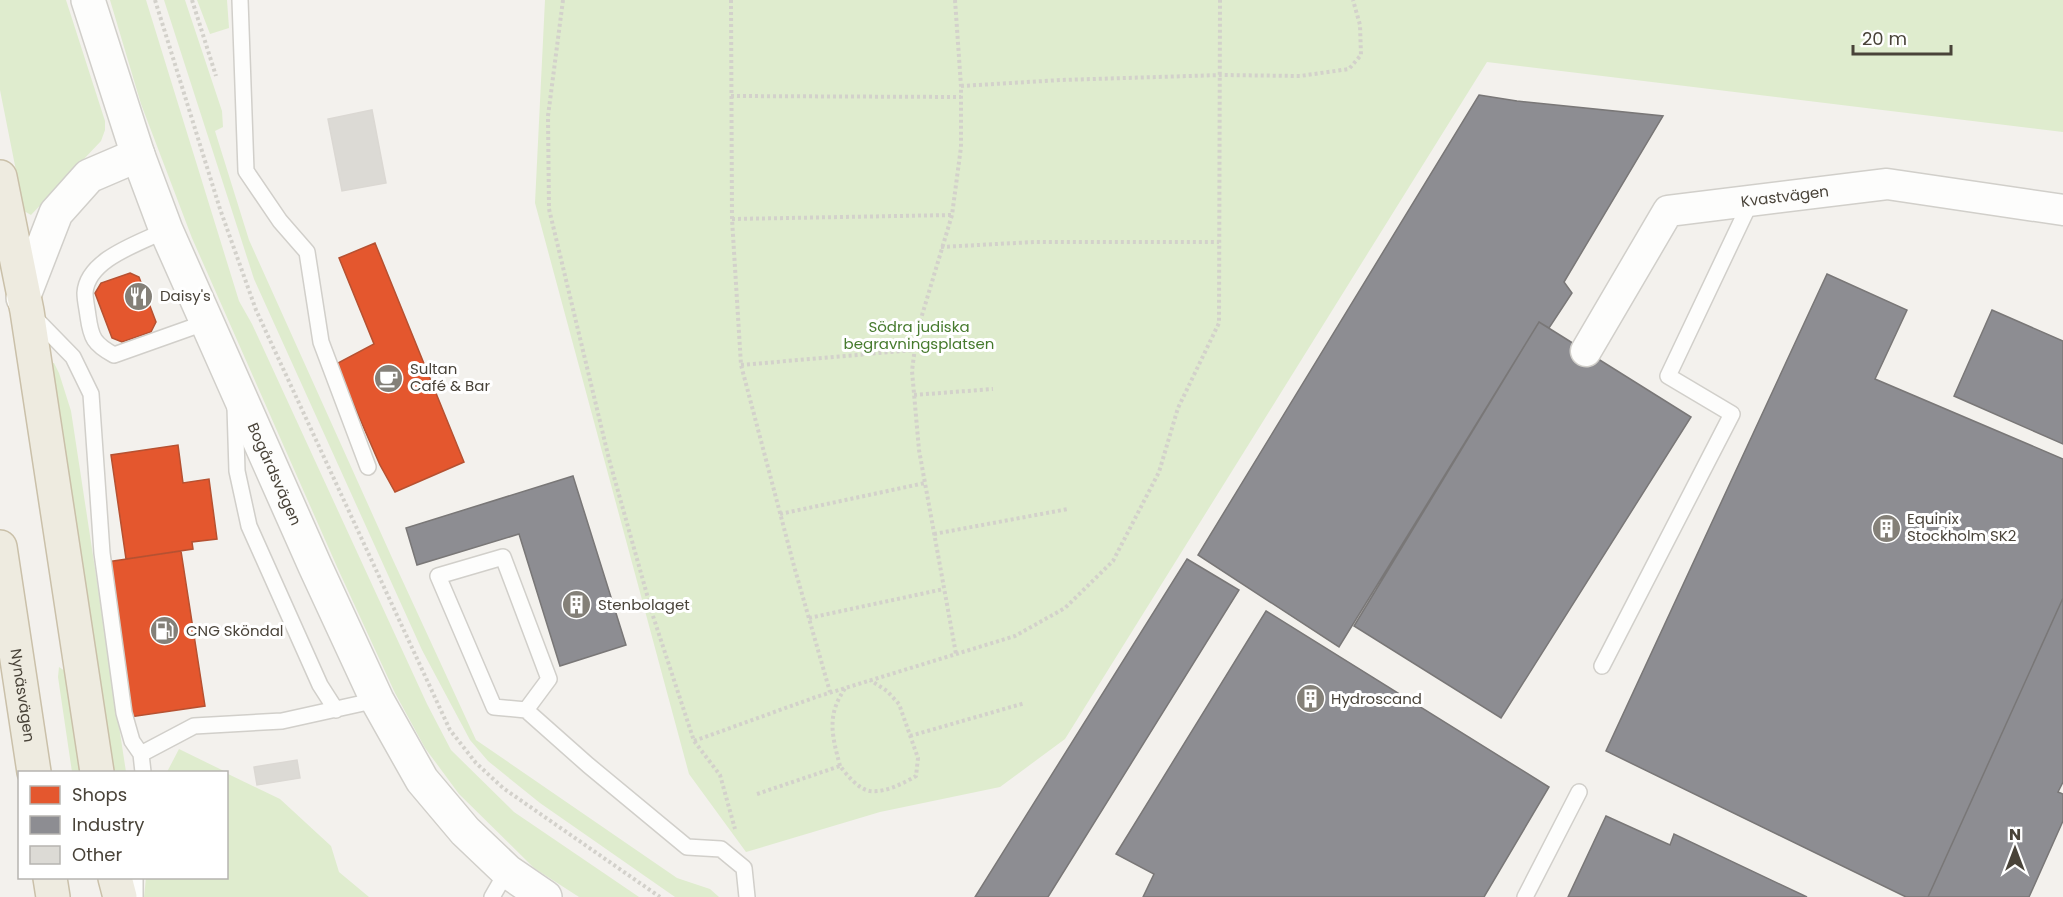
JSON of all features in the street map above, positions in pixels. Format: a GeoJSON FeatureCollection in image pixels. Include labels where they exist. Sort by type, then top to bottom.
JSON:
{"type":"FeatureCollection","features":[{"type":"Feature","properties":{"kind":"highway"},"geometry":{"type":"LineString","coordinates":[[0,177],[25,304],[97,771]]}},
{"type":"Feature","properties":{"kind":"highway"},"geometry":{"type":"LineString","coordinates":[[0,249],[25,304]]}},
{"type":"Feature","properties":{"kind":"highway","name":"Nynäsvägen"},"geometry":{"type":"LineString","coordinates":[[0,547],[34,771]]}},
{"type":"Feature","properties":{"kind":"highway"},"geometry":{"type":"LineString","coordinates":[[50,879],[53,897]]}},
{"type":"Feature","properties":{"kind":"highway"},"geometry":{"type":"LineString","coordinates":[[116,879],[120,897]]}},
{"type":"Feature","properties":{"kind":"street","name":"Bogårdsvägen"},"geometry":{"type":"LineString","coordinates":[[88,0],[138,155],[166,230],[377,700],[422,780],[465,831],[500,884],[545,897]]}},
{"type":"Feature","properties":{"kind":"street"},"geometry":{"type":"LineString","coordinates":[[25,304],[56,213],[88,176],[138,155]]}},
{"type":"Feature","properties":{"kind":"street","name":"Kvastvägen"},"geometry":{"type":"LineString","coordinates":[[1586,351],[1668,211],[1887,184],[2063,210]]}},
{"type":"Feature","properties":{"kind":"lane"},"geometry":{"type":"LineString","coordinates":[[240,0],[246,171],[280,221],[307,252],[321,342],[368,467]]}},
{"type":"Feature","properties":{"kind":"lane"},"geometry":{"type":"LineString","coordinates":[[1602,666],[1732,414],[1668,376],[1751,201]]}},
{"type":"Feature","properties":{"kind":"lane"},"geometry":{"type":"LineString","coordinates":[[166,230],[105,259],[93,272],[85,291],[90,335],[100,347],[114,355],[207,322]]}},
{"type":"Feature","properties":{"kind":"lane"},"geometry":{"type":"LineString","coordinates":[[25,304],[73,357],[91,394],[102,553],[124,713],[132,741],[141,754],[143,771]]}},
{"type":"Feature","properties":{"kind":"lane"},"geometry":{"type":"LineString","coordinates":[[234,384],[237,471],[249,526],[320,685],[336,710]]}},
{"type":"Feature","properties":{"kind":"lane"},"geometry":{"type":"LineString","coordinates":[[526,710],[549,679],[503,557],[438,576],[494,706],[526,710],[687,847],[721,849],[744,868],[747,897]]}},
{"type":"Feature","properties":{"kind":"lane"},"geometry":{"type":"LineString","coordinates":[[141,754],[194,726],[282,721],[377,700]]}},
{"type":"Feature","properties":{"kind":"lane"},"geometry":{"type":"LineString","coordinates":[[1525,897],[1579,792]]}},
{"type":"Feature","properties":{"kind":"lane"},"geometry":{"type":"LineString","coordinates":[[135,879],[135,897]]}},
{"type":"Feature","properties":{"kind":"path"},"geometry":{"type":"LineString","coordinates":[[192,0],[216,76]]}},
{"type":"Feature","properties":{"kind":"path"},"geometry":{"type":"LineString","coordinates":[[563,0],[549,116],[549,209],[609,459],[653,616],[694,741],[720,775],[744,868]]}},
{"type":"Feature","properties":{"kind":"path"},"geometry":{"type":"LineString","coordinates":[[731,0],[732,219],[741,365],[830,692]]}},
{"type":"Feature","properties":{"kind":"path"},"geometry":{"type":"LineString","coordinates":[[955,0],[961,86],[961,147],[952,215],[917,332],[912,371],[919,450],[956,654]]}},
{"type":"Feature","properties":{"kind":"path"},"geometry":{"type":"LineString","coordinates":[[694,741],[830,692],[1015,636],[1065,608],[1113,561],[1159,472],[1178,408],[1219,323],[1220,0]]}},
{"type":"Feature","properties":{"kind":"path"},"geometry":{"type":"LineString","coordinates":[[961,86],[1221,75],[1300,76],[1349,69],[1361,55],[1360,25],[1353,0]]}},
{"type":"Feature","properties":{"kind":"path"},"geometry":{"type":"LineString","coordinates":[[731,96],[961,97]]}},
{"type":"Feature","properties":{"kind":"path"},"geometry":{"type":"LineString","coordinates":[[732,219],[952,215]]}},
{"type":"Feature","properties":{"kind":"path"},"geometry":{"type":"LineString","coordinates":[[941,247],[1034,242],[1219,242]]}},
{"type":"Feature","properties":{"kind":"path"},"geometry":{"type":"LineString","coordinates":[[741,365],[914,350]]}},
{"type":"Feature","properties":{"kind":"path"},"geometry":{"type":"LineString","coordinates":[[914,395],[993,389]]}},
{"type":"Feature","properties":{"kind":"path"},"geometry":{"type":"LineString","coordinates":[[780,514],[925,483]]}},
{"type":"Feature","properties":{"kind":"path"},"geometry":{"type":"LineString","coordinates":[[934,534],[1068,509]]}},
{"type":"Feature","properties":{"kind":"path"},"geometry":{"type":"LineString","coordinates":[[809,618],[944,589]]}},
{"type":"Feature","properties":{"kind":"path"},"geometry":{"type":"LineString","coordinates":[[846,687],[832,715],[832,735],[840,766],[852,780],[869,791],[899,786],[916,776],[918,758],[898,704],[887,691],[870,680]]}},
{"type":"Feature","properties":{"kind":"path"},"geometry":{"type":"LineString","coordinates":[[910,736],[1025,703]]}},
{"type":"Feature","properties":{"kind":"path"},"geometry":{"type":"LineString","coordinates":[[757,794],[840,766]]}},
{"type":"Feature","properties":{"kind":"green space"},"geometry":{"type":"Polygon","coordinates":[[[0,0],[66,0],[105,121],[101,141],[31,215],[24,211],[0,90],[0,0]]]}},
{"type":"Feature","properties":{"kind":"green space"},"geometry":{"type":"Polygon","coordinates":[[[110,0],[146,0],[239,301],[252,324],[427,704],[451,750],[514,812],[639,897],[579,897],[534,868],[459,794],[425,748],[395,693],[338,569],[192,238],[141,104],[110,0]]]}},
{"type":"Feature","properties":{"kind":"green space"},"geometry":{"type":"Polygon","coordinates":[[[164,0],[185,0],[222,111],[223,127],[215,131],[249,240],[476,740],[677,878],[710,889],[719,897],[675,897],[540,803],[488,761],[470,740],[422,650],[254,279],[164,0]]]}},
{"type":"Feature","properties":{"kind":"green space"},"geometry":{"type":"Polygon","coordinates":[[[197,0],[227,0],[229,28],[210,34],[197,0]]]}},
{"type":"Feature","properties":{"kind":"green space","name":"Södra judiska begravningsplatsen"},"geometry":{"type":"Polygon","coordinates":[[[545,0],[2063,0],[2063,132],[1487,62],[1065,739],[1000,787],[880,812],[746,852],[689,774],[535,203],[545,0]]]}},
{"type":"Feature","properties":{"kind":"green space"},"geometry":{"type":"Polygon","coordinates":[[[48,363],[54,363],[59,373],[71,411],[126,771],[111,771],[48,363]]]}},
{"type":"Feature","properties":{"kind":"green space"},"geometry":{"type":"Polygon","coordinates":[[[59,667],[65,671],[83,771],[72,771],[58,677],[59,667]]]}},
{"type":"Feature","properties":{"kind":"green space"},"geometry":{"type":"Polygon","coordinates":[[[179,749],[224,771],[168,771],[179,749]]]}},
{"type":"Feature","properties":{"kind":"green space"},"geometry":{"type":"Polygon","coordinates":[[[228,774],[280,799],[331,846],[339,872],[369,897],[144,897],[146,879],[228,879],[228,774]]]}},
{"type":"Feature","properties":{"kind":"building: Shops"},"geometry":{"type":"Polygon","coordinates":[[[375,243],[464,462],[395,492],[380,465],[336,364],[374,344],[339,258],[375,243]]]}},
{"type":"Feature","properties":{"kind":"building: Shops"},"geometry":{"type":"Polygon","coordinates":[[[130,273],[139,277],[156,322],[151,332],[122,342],[112,338],[95,293],[101,283],[130,273]]]}},
{"type":"Feature","properties":{"kind":"building: Shops"},"geometry":{"type":"Polygon","coordinates":[[[178,445],[183,483],[209,479],[217,539],[192,542],[193,549],[126,559],[111,455],[178,445]]]}},
{"type":"Feature","properties":{"kind":"building: Shops"},"geometry":{"type":"Polygon","coordinates":[[[181,551],[205,706],[130,717],[107,562],[181,551]]]}},
{"type":"Feature","properties":{"kind":"building: Industry"},"geometry":{"type":"Polygon","coordinates":[[[1479,95],[1663,116],[1564,282],[1572,293],[1549,328],[1539,322],[1339,647],[1198,555],[1479,95]]]}},
{"type":"Feature","properties":{"kind":"building: Industry","name":"Equinix Stockholm SK2"},"geometry":{"type":"Polygon","coordinates":[[[1827,274],[1907,310],[1875,379],[2063,459],[2063,598],[1928,897],[1906,897],[1606,751],[1827,274]]]}},
{"type":"Feature","properties":{"kind":"building: Industry"},"geometry":{"type":"Polygon","coordinates":[[[1992,310],[2063,341],[2063,444],[1954,396],[1992,310]]]}},
{"type":"Feature","properties":{"kind":"building: Industry"},"geometry":{"type":"Polygon","coordinates":[[[1539,322],[1691,417],[1501,718],[1354,626],[1539,322]]]}},
{"type":"Feature","properties":{"kind":"building: Industry","name":"Stenbolaget"},"geometry":{"type":"Polygon","coordinates":[[[573,476],[626,645],[560,666],[519,534],[417,565],[406,528],[573,476]]]}},
{"type":"Feature","properties":{"kind":"building: Industry"},"geometry":{"type":"Polygon","coordinates":[[[1187,559],[1239,590],[1048,897],[975,897],[1187,559]]]}},
{"type":"Feature","properties":{"kind":"building: Industry"},"geometry":{"type":"Polygon","coordinates":[[[2063,598],[2063,782],[2058,792],[2063,794],[2063,821],[2029,897],[1928,897],[2063,598]]]}},
{"type":"Feature","properties":{"kind":"building: Industry","name":"Hydroscand"},"geometry":{"type":"Polygon","coordinates":[[[1266,611],[1549,787],[1484,897],[1143,897],[1154,874],[1116,854],[1266,611]]]}},
{"type":"Feature","properties":{"kind":"building: Industry"},"geometry":{"type":"Polygon","coordinates":[[[1606,816],[1670,845],[1674,834],[1807,897],[1568,897],[1606,816]]]}},
{"type":"Feature","properties":{"kind":"building: Other"},"geometry":{"type":"Polygon","coordinates":[[[372,110],[386,183],[342,191],[328,119],[372,110]]]}},
{"type":"Feature","properties":{"kind":"building: Other"},"geometry":{"type":"Polygon","coordinates":[[[297,760],[300,778],[257,785],[254,767],[297,760]]]}},
{"type":"Feature","properties":{"kind":"place","name":"Daisy's"},"geometry":{"type":"Point","coordinates":[139,296]}},
{"type":"Feature","properties":{"kind":"place","name":"Sultan Café & Bar"},"geometry":{"type":"Point","coordinates":[389,378]}},
{"type":"Feature","properties":{"kind":"place","name":"Equinix Stockholm SK2"},"geometry":{"type":"Point","coordinates":[1886,528]}},
{"type":"Feature","properties":{"kind":"place","name":"Stenbolaget"},"geometry":{"type":"Point","coordinates":[577,605]}},
{"type":"Feature","properties":{"kind":"place","name":"CNG Sköndal"},"geometry":{"type":"Point","coordinates":[165,631]}},
{"type":"Feature","properties":{"kind":"place","name":"Hydroscand"},"geometry":{"type":"Point","coordinates":[1310,699]}}]}
